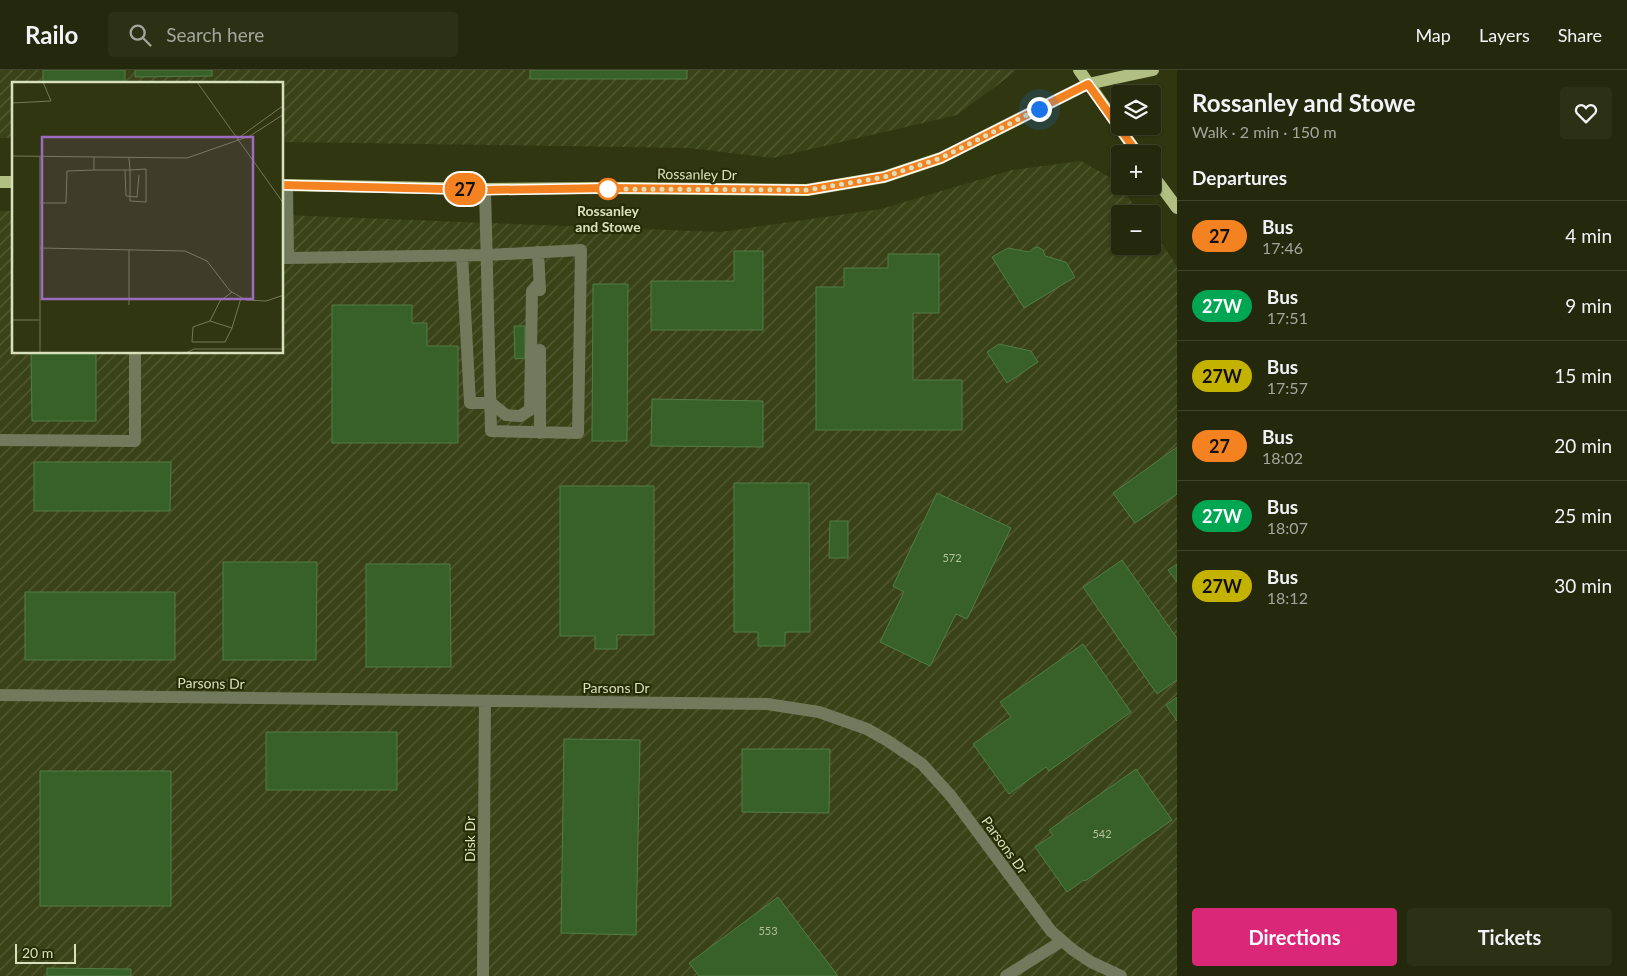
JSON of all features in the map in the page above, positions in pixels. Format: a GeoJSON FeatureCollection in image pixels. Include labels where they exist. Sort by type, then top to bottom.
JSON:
{"type":"FeatureCollection","features":[{"type":"Feature","properties":{"kind":"main road"},"geometry":{"type":"LineString","coordinates":[[1078,70],[1132,145]]}},
{"type":"Feature","properties":{"kind":"main road"},"geometry":{"type":"LineString","coordinates":[[1088,84],[1102,70]]}},
{"type":"Feature","properties":{"kind":"main road"},"geometry":{"type":"LineString","coordinates":[[1088,84],[1152,70]]}},
{"type":"Feature","properties":{"kind":"main road","name":"Rossanley Dr"},"geometry":{"type":"LineString","coordinates":[[285,185],[485,190],[608,188],[807,190],[884,177],[941,158],[1088,84]]}},
{"type":"Feature","properties":{"kind":"main road"},"geometry":{"type":"LineString","coordinates":[[1161,186],[1177,208]]}},
{"type":"Feature","properties":{"kind":"street"},"geometry":{"type":"LineString","coordinates":[[285,185],[285,258],[488,255],[581,250],[578,433],[491,431],[488,255],[485,190]]}},
{"type":"Feature","properties":{"kind":"street"},"geometry":{"type":"LineString","coordinates":[[538,252],[540,283],[540,433]]}},
{"type":"Feature","properties":{"kind":"street"},"geometry":{"type":"LineString","coordinates":[[462,255],[470,403],[491,403],[506,415],[520,416],[530,410],[532,291],[540,283]]}},
{"type":"Feature","properties":{"kind":"street"},"geometry":{"type":"LineString","coordinates":[[0,440],[134,441],[135,354]]}},
{"type":"Feature","properties":{"kind":"street","name":"Parsons Dr"},"geometry":{"type":"LineString","coordinates":[[0,695],[767,704],[819,712],[867,729],[922,764],[951,796],[1050,931],[1084,958],[1107,973],[1121,976]]}},
{"type":"Feature","properties":{"kind":"street","name":"Disk Dr"},"geometry":{"type":"LineString","coordinates":[[483,976],[485,701]]}},
{"type":"Feature","properties":{"kind":"street"},"geometry":{"type":"LineString","coordinates":[[1006,976],[1062,941]]}},
{"type":"Feature","properties":{"kind":"shaded area"},"geometry":{"type":"Polygon","coordinates":[[[0,70],[1015,70],[1015,72],[957,115],[773,158],[689,148],[284,142],[284,82],[12,82],[12,138],[0,138],[0,70]]]}},
{"type":"Feature","properties":{"kind":"shaded area"},"geometry":{"type":"Polygon","coordinates":[[[1081,161],[1111,178],[1111,195],[1127,195],[1134,205],[1111,205],[1111,255],[1161,255],[1161,243],[1177,266],[1177,976],[0,976],[0,211],[12,211],[12,354],[284,354],[284,215],[720,232],[881,209],[1012,170],[1081,161]]]}},
{"type":"Feature","properties":{"kind":"building"},"geometry":{"type":"Polygon","coordinates":[[[43,70],[125,70],[125,82],[43,82],[43,70]]]}},
{"type":"Feature","properties":{"kind":"building"},"geometry":{"type":"Polygon","coordinates":[[[135,70],[212,70],[212,76],[135,77],[135,70]]]}},
{"type":"Feature","properties":{"kind":"building"},"geometry":{"type":"Polygon","coordinates":[[[530,70],[687,70],[687,79],[530,79],[530,70]]]}},
{"type":"Feature","properties":{"kind":"building"},"geometry":{"type":"Polygon","coordinates":[[[1038,247],[1043,250],[1045,256],[1066,262],[1075,277],[1024,308],[992,257],[1008,248],[1029,252],[1038,247]]]}},
{"type":"Feature","properties":{"kind":"building"},"geometry":{"type":"Polygon","coordinates":[[[734,251],[763,251],[763,330],[651,330],[651,281],[734,281],[734,251]]]}},
{"type":"Feature","properties":{"kind":"building"},"geometry":{"type":"Polygon","coordinates":[[[888,254],[939,254],[939,313],[913,313],[913,380],[962,380],[962,430],[816,430],[816,287],[844,287],[844,268],[888,268],[888,254]]]}},
{"type":"Feature","properties":{"kind":"building"},"geometry":{"type":"Polygon","coordinates":[[[593,284],[628,284],[627,441],[592,441],[593,284]]]}},
{"type":"Feature","properties":{"kind":"building"},"geometry":{"type":"Polygon","coordinates":[[[332,305],[412,305],[412,323],[427,323],[427,346],[458,346],[458,443],[332,443],[332,305]]]}},
{"type":"Feature","properties":{"kind":"building"},"geometry":{"type":"Polygon","coordinates":[[[514,326],[525,326],[525,358],[515,359],[514,326]]]}},
{"type":"Feature","properties":{"kind":"building"},"geometry":{"type":"Polygon","coordinates":[[[999,344],[1031,351],[1038,362],[1007,383],[987,352],[999,344]]]}},
{"type":"Feature","properties":{"kind":"building"},"geometry":{"type":"Polygon","coordinates":[[[31,354],[96,354],[96,421],[32,421],[31,354]]]}},
{"type":"Feature","properties":{"kind":"building"},"geometry":{"type":"Polygon","coordinates":[[[652,399],[763,401],[763,447],[651,446],[652,399]]]}},
{"type":"Feature","properties":{"kind":"building"},"geometry":{"type":"Polygon","coordinates":[[[1177,447],[1177,494],[1135,523],[1113,493],[1177,447]]]}},
{"type":"Feature","properties":{"kind":"building"},"geometry":{"type":"Polygon","coordinates":[[[34,462],[171,462],[170,511],[34,511],[34,462]]]}},
{"type":"Feature","properties":{"kind":"building"},"geometry":{"type":"Polygon","coordinates":[[[734,483],[809,483],[810,632],[785,632],[785,646],[758,646],[758,632],[734,632],[734,483]]]}},
{"type":"Feature","properties":{"kind":"building"},"geometry":{"type":"Polygon","coordinates":[[[560,486],[654,486],[654,635],[617,635],[617,649],[595,649],[595,636],[560,636],[560,486]]]}},
{"type":"Feature","properties":{"kind":"building"},"geometry":{"type":"Polygon","coordinates":[[[937,493],[1011,528],[967,619],[956,614],[930,666],[880,642],[904,592],[893,586],[937,493]]]}},
{"type":"Feature","properties":{"kind":"building"},"geometry":{"type":"Polygon","coordinates":[[[830,521],[848,521],[848,558],[829,558],[830,521]]]}},
{"type":"Feature","properties":{"kind":"building"},"geometry":{"type":"Polygon","coordinates":[[[1122,560],[1177,638],[1177,680],[1157,694],[1083,587],[1122,560]]]}},
{"type":"Feature","properties":{"kind":"building"},"geometry":{"type":"Polygon","coordinates":[[[223,562],[317,562],[316,660],[223,660],[223,562]]]}},
{"type":"Feature","properties":{"kind":"building"},"geometry":{"type":"Polygon","coordinates":[[[366,564],[450,564],[451,667],[366,667],[366,564]]]}},
{"type":"Feature","properties":{"kind":"building"},"geometry":{"type":"Polygon","coordinates":[[[1177,564],[1177,582],[1168,570],[1177,564]]]}},
{"type":"Feature","properties":{"kind":"building"},"geometry":{"type":"Polygon","coordinates":[[[25,592],[175,592],[175,660],[25,660],[25,592]]]}},
{"type":"Feature","properties":{"kind":"building"},"geometry":{"type":"Polygon","coordinates":[[[1083,644],[1131,712],[1049,771],[1046,767],[1009,794],[973,744],[1011,717],[1000,702],[1083,644]]]}},
{"type":"Feature","properties":{"kind":"building"},"geometry":{"type":"Polygon","coordinates":[[[1177,697],[1177,721],[1166,705],[1177,697]]]}},
{"type":"Feature","properties":{"kind":"building"},"geometry":{"type":"Polygon","coordinates":[[[266,732],[397,732],[397,790],[266,790],[266,732]]]}},
{"type":"Feature","properties":{"kind":"building"},"geometry":{"type":"Polygon","coordinates":[[[564,739],[640,740],[636,935],[561,933],[564,739]]]}},
{"type":"Feature","properties":{"kind":"building"},"geometry":{"type":"Polygon","coordinates":[[[742,749],[830,749],[829,813],[742,812],[742,749]]]}},
{"type":"Feature","properties":{"kind":"building"},"geometry":{"type":"Polygon","coordinates":[[[1136,769],[1172,820],[1067,892],[1035,847],[1053,835],[1049,830],[1136,769]]]}},
{"type":"Feature","properties":{"kind":"building"},"geometry":{"type":"Polygon","coordinates":[[[40,771],[171,771],[171,906],[40,906],[40,771]]]}},
{"type":"Feature","properties":{"kind":"building"},"geometry":{"type":"Polygon","coordinates":[[[778,897],[838,976],[699,976],[689,963],[778,897]]]}},
{"type":"Feature","properties":{"kind":"building"},"geometry":{"type":"Polygon","coordinates":[[[47,968],[131,969],[131,976],[47,976],[47,968]]]}},
{"type":"Feature","properties":{"kind":"bus line","name":"27"},"geometry":{"type":"LineString","coordinates":[[284,185],[485,190],[608,188],[807,190],[884,177],[941,158],[1088,84],[1132,145]]}},
{"type":"Feature","properties":{"kind":"place","name":"Rossanley and Stowe"},"geometry":{"type":"Point","coordinates":[608,189]}},
{"type":"Feature","properties":{"kind":"route"},"geometry":{"type":"LineString","coordinates":[[608,189],[807,190],[884,177],[941,158],[1039,109]]}}]}
